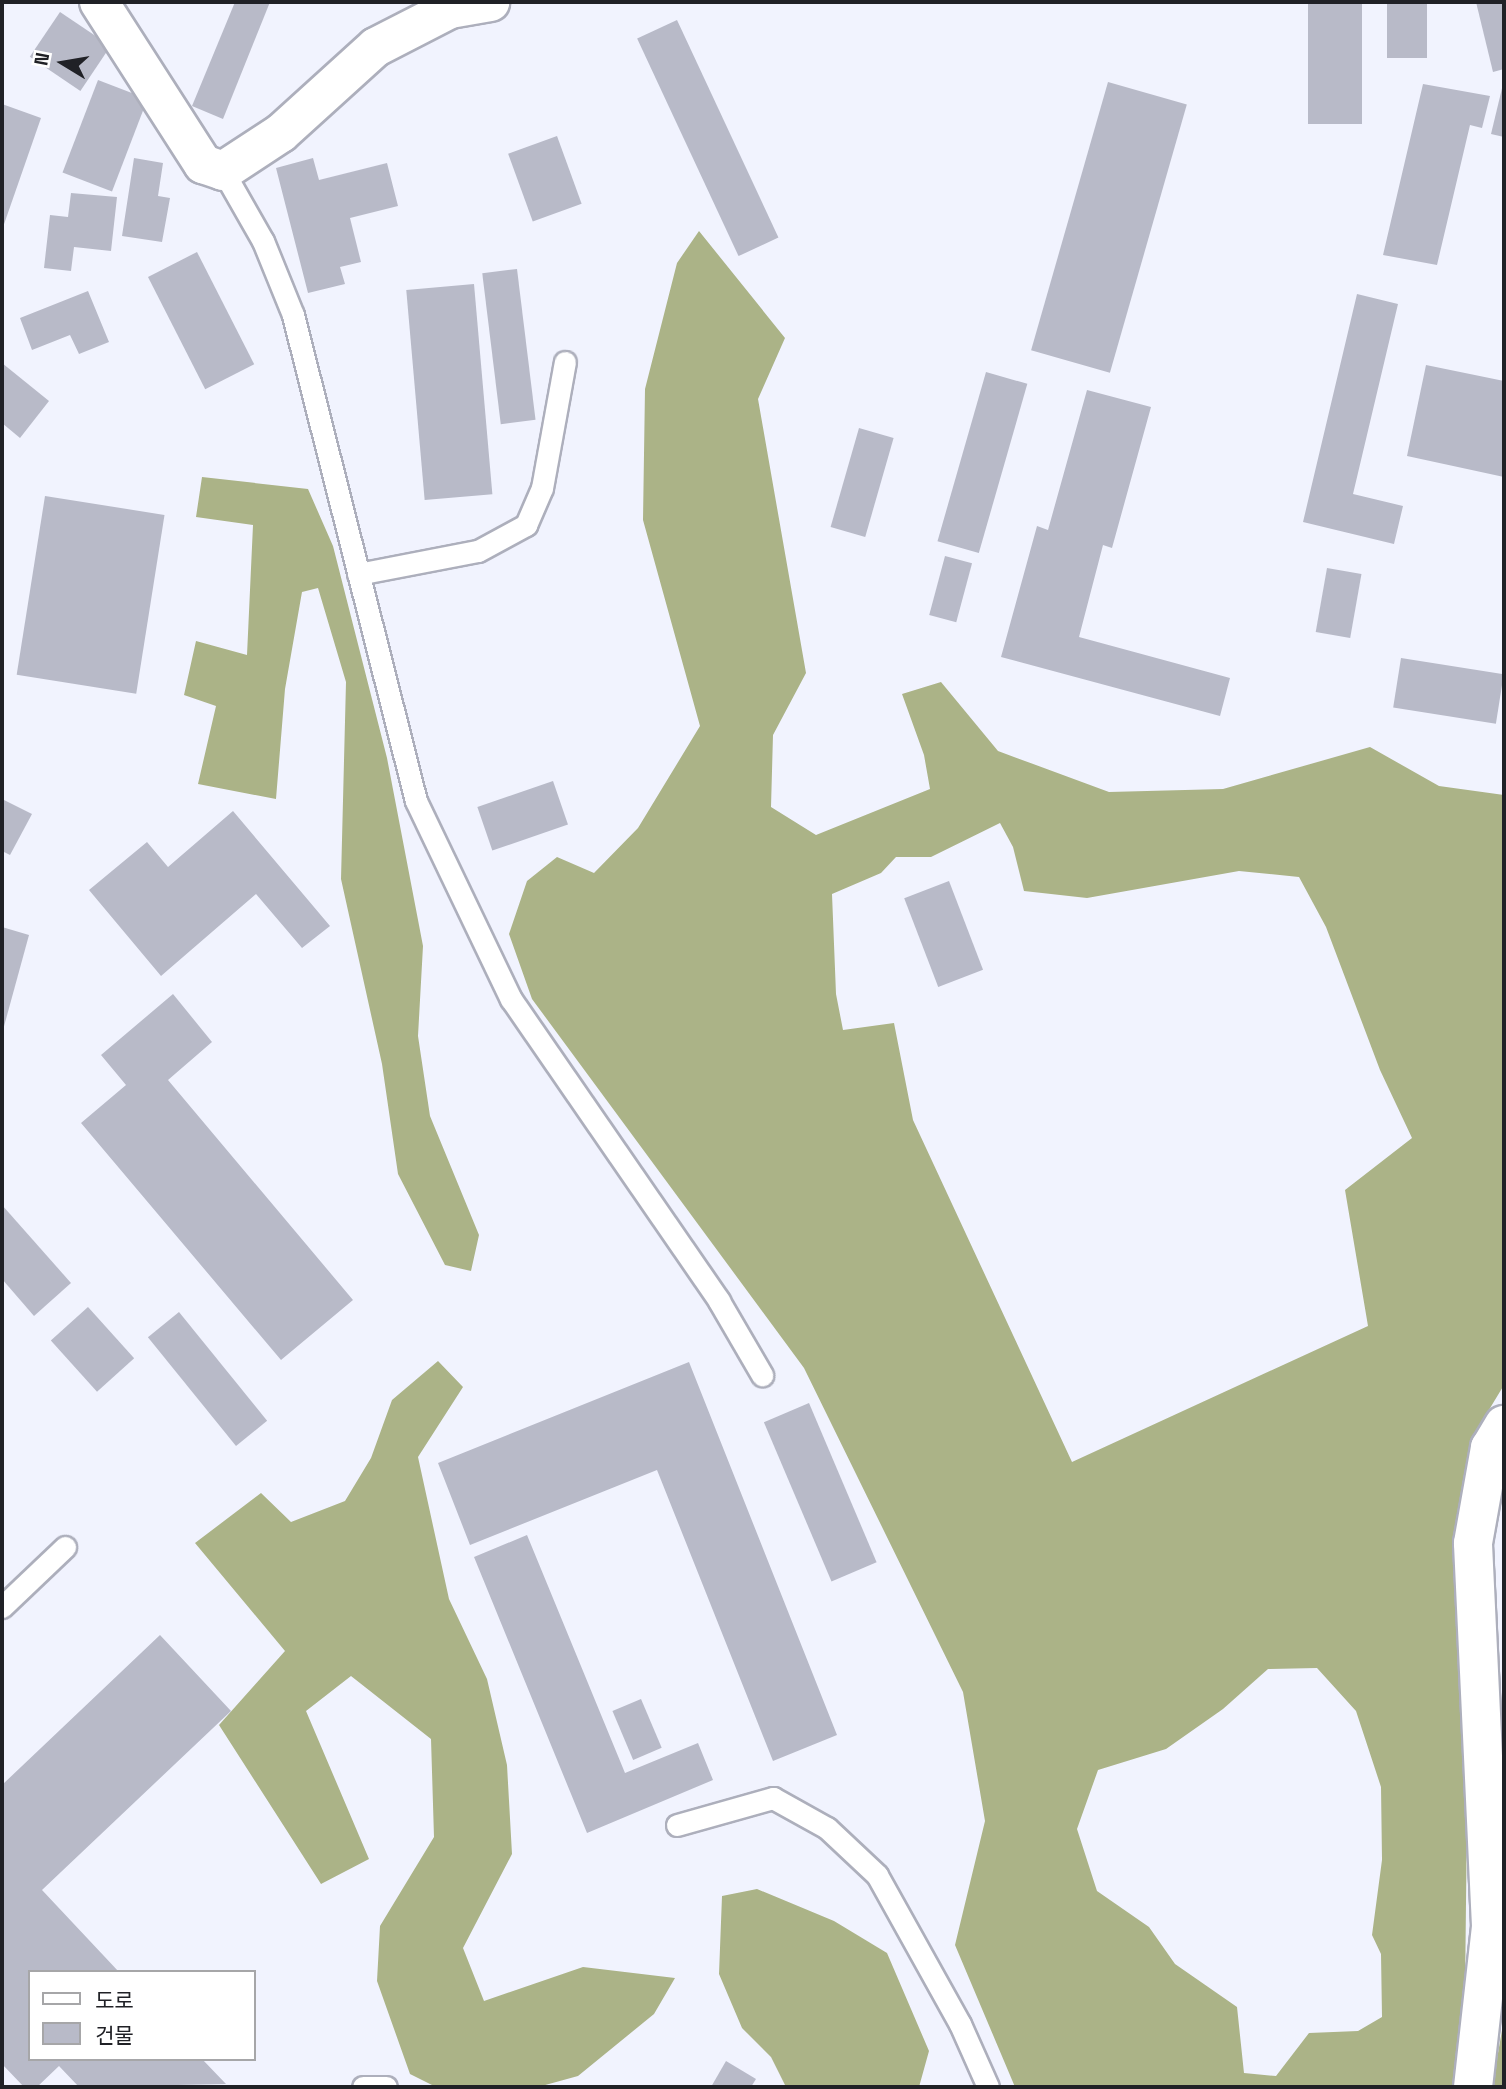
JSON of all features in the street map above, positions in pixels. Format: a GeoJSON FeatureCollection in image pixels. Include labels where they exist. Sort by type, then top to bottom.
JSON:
{"type":"FeatureCollection","features":[{"type":"Feature","properties":{"kind":"street"},"geometry":{"type":"LineString","coordinates":[[99,2],[203,164],[223,171],[281,133],[376,47],[450,9],[489,2]]}},
{"type":"Feature","properties":{"kind":"street"},"geometry":{"type":"LineString","coordinates":[[1473,2087],[1491,1926],[1473,1542],[1490,1448],[1504,1425]]}},
{"type":"Feature","properties":{"kind":"lane"},"geometry":{"type":"LineString","coordinates":[[223,171],[263,241],[293,315],[416,801],[511,999],[719,1301],[762,1375]]}},
{"type":"Feature","properties":{"kind":"lane"},"geometry":{"type":"LineString","coordinates":[[358,574],[478,551],[526,525],[541,488],[565,362]]}},
{"type":"Feature","properties":{"kind":"lane"},"geometry":{"type":"LineString","coordinates":[[2,1607],[65,1547]]}},
{"type":"Feature","properties":{"kind":"lane"},"geometry":{"type":"LineString","coordinates":[[677,1825],[773,1798],[827,1828],[877,1875],[960,2024],[988,2087]]}},
{"type":"Feature","properties":{"kind":"lane"},"geometry":{"type":"LineString","coordinates":[[363,2087],[386,2087]]}},
{"type":"Feature","properties":{"kind":"green space"},"geometry":{"type":"Polygon","coordinates":[[[699,231],[785,338],[758,399],[806,673],[773,735],[771,807],[816,835],[930,789],[924,755],[902,694],[941,682],[998,751],[1109,792],[1223,789],[1370,747],[1439,786],[1504,795],[1504,1385],[1475,1433],[1461,1563],[1468,1723],[1465,1993],[1456,2087],[1015,2087],[955,1945],[985,1821],[963,1692],[804,1368],[532,999],[509,934],[527,881],[557,857],[594,873],[638,828],[700,726],[643,520],[645,389],[677,263],[699,231]],[[1000,823],[931,857],[896,857],[881,873],[832,894],[836,994],[843,1030],[894,1023],[913,1120],[1072,1462],[1368,1326],[1345,1190],[1412,1138],[1380,1070],[1326,927],[1299,877],[1239,871],[1087,898],[1024,891],[1013,847],[1000,823]],[[1317,1668],[1268,1669],[1223,1709],[1166,1749],[1098,1770],[1077,1829],[1097,1891],[1149,1927],[1175,1964],[1237,2007],[1244,2073],[1276,2076],[1309,2033],[1358,2031],[1382,2017],[1381,1954],[1372,1935],[1382,1860],[1381,1787],[1356,1711],[1317,1668]]]}},
{"type":"Feature","properties":{"kind":"green space"},"geometry":{"type":"Polygon","coordinates":[[[202,477],[308,489],[333,546],[387,758],[423,946],[418,1036],[430,1116],[479,1235],[471,1271],[445,1265],[398,1174],[382,1064],[341,879],[346,682],[318,588],[302,592],[285,689],[276,799],[198,784],[216,706],[184,695],[196,641],[247,655],[253,525],[196,517],[202,477]]]}},
{"type":"Feature","properties":{"kind":"green space"},"geometry":{"type":"Polygon","coordinates":[[[438,1361],[463,1387],[418,1457],[449,1599],[487,1679],[507,1765],[512,1854],[463,1948],[484,2001],[583,1967],[675,1978],[654,2014],[578,2076],[538,2087],[436,2087],[410,2074],[377,1981],[380,1926],[434,1837],[431,1739],[351,1676],[306,1711],[369,1859],[321,1884],[219,1725],[285,1651],[195,1543],[261,1493],[291,1522],[345,1501],[371,1458],[392,1400],[438,1361]]]}},
{"type":"Feature","properties":{"kind":"green space"},"geometry":{"type":"Polygon","coordinates":[[[757,1889],[834,1921],[887,1953],[929,2051],[919,2087],[786,2087],[771,2057],[742,2028],[719,1974],[722,1896],[757,1889]]]}},
{"type":"Feature","properties":{"kind":"green space"},"geometry":{"type":"Polygon","coordinates":[[[1504,2019],[1504,2087],[1492,2087],[1504,2019]]]}},
{"type":"Feature","properties":{"kind":"building"},"geometry":{"type":"Polygon","coordinates":[[[235,2],[270,2],[223,119],[192,106],[235,2]]]}},
{"type":"Feature","properties":{"kind":"building"},"geometry":{"type":"Polygon","coordinates":[[[1308,2],[1362,2],[1362,124],[1308,124],[1308,2]]]}},
{"type":"Feature","properties":{"kind":"building"},"geometry":{"type":"Polygon","coordinates":[[[1387,2],[1427,2],[1427,58],[1387,58],[1387,2]]]}},
{"type":"Feature","properties":{"kind":"building"},"geometry":{"type":"Polygon","coordinates":[[[1476,2],[1504,2],[1504,69],[1493,72],[1476,2]]]}},
{"type":"Feature","properties":{"kind":"building"},"geometry":{"type":"Polygon","coordinates":[[[60,12],[111,46],[80,91],[30,57],[60,12]]]}},
{"type":"Feature","properties":{"kind":"building"},"geometry":{"type":"Polygon","coordinates":[[[677,20],[778,238],[739,256],[637,39],[677,20]]]}},
{"type":"Feature","properties":{"kind":"building"},"geometry":{"type":"Polygon","coordinates":[[[98,80],[147,99],[112,191],[63,172],[98,80]]]}},
{"type":"Feature","properties":{"kind":"building"},"geometry":{"type":"Polygon","coordinates":[[[1504,80],[1504,137],[1491,134],[1504,80]]]}},
{"type":"Feature","properties":{"kind":"building"},"geometry":{"type":"Polygon","coordinates":[[[1108,82],[1187,105],[1110,373],[1031,350],[1108,82]]]}},
{"type":"Feature","properties":{"kind":"building"},"geometry":{"type":"Polygon","coordinates":[[[1423,84],[1490,96],[1482,128],[1470,125],[1437,265],[1383,255],[1423,84]]]}},
{"type":"Feature","properties":{"kind":"building"},"geometry":{"type":"Polygon","coordinates":[[[2,104],[41,118],[2,230],[2,104]]]}},
{"type":"Feature","properties":{"kind":"building"},"geometry":{"type":"Polygon","coordinates":[[[557,136],[582,204],[533,221],[508,154],[557,136]]]}},
{"type":"Feature","properties":{"kind":"building"},"geometry":{"type":"Polygon","coordinates":[[[134,158],[163,163],[158,196],[170,198],[162,242],[122,236],[134,158]]]}},
{"type":"Feature","properties":{"kind":"building"},"geometry":{"type":"Polygon","coordinates":[[[313,158],[319,180],[387,163],[398,206],[350,218],[361,262],[340,267],[345,284],[308,293],[276,168],[313,158]]]}},
{"type":"Feature","properties":{"kind":"building"},"geometry":{"type":"Polygon","coordinates":[[[71,193],[117,197],[111,251],[74,247],[71,271],[44,268],[50,215],[68,217],[71,193]]]}},
{"type":"Feature","properties":{"kind":"building"},"geometry":{"type":"Polygon","coordinates":[[[197,252],[254,364],[205,389],[148,277],[197,252]]]}},
{"type":"Feature","properties":{"kind":"building"},"geometry":{"type":"Polygon","coordinates":[[[517,269],[536,420],[501,424],[482,273],[517,269]]]}},
{"type":"Feature","properties":{"kind":"building"},"geometry":{"type":"Polygon","coordinates":[[[474,284],[492,494],[425,500],[406,290],[474,284]]]}},
{"type":"Feature","properties":{"kind":"building"},"geometry":{"type":"Polygon","coordinates":[[[88,291],[109,342],[79,354],[70,335],[32,350],[20,318],[88,291]]]}},
{"type":"Feature","properties":{"kind":"building"},"geometry":{"type":"Polygon","coordinates":[[[1357,294],[1398,304],[1353,494],[1403,506],[1394,544],[1303,522],[1357,294]]]}},
{"type":"Feature","properties":{"kind":"building"},"geometry":{"type":"Polygon","coordinates":[[[2,363],[49,401],[20,438],[2,423],[2,363]]]}},
{"type":"Feature","properties":{"kind":"building"},"geometry":{"type":"Polygon","coordinates":[[[1426,365],[1504,381],[1504,477],[1407,456],[1426,365]]]}},
{"type":"Feature","properties":{"kind":"building"},"geometry":{"type":"Polygon","coordinates":[[[986,372],[1027,384],[979,553],[937,541],[986,372]]]}},
{"type":"Feature","properties":{"kind":"building"},"geometry":{"type":"Polygon","coordinates":[[[1087,390],[1151,407],[1112,548],[1103,545],[1079,637],[1230,678],[1220,716],[1001,657],[1037,526],[1048,530],[1087,390]]]}},
{"type":"Feature","properties":{"kind":"building"},"geometry":{"type":"Polygon","coordinates":[[[859,428],[894,438],[865,537],[831,527],[859,428]]]}},
{"type":"Feature","properties":{"kind":"building"},"geometry":{"type":"Polygon","coordinates":[[[45,496],[165,515],[136,694],[17,675],[45,496]]]}},
{"type":"Feature","properties":{"kind":"building"},"geometry":{"type":"Polygon","coordinates":[[[945,556],[972,563],[956,622],[929,615],[945,556]]]}},
{"type":"Feature","properties":{"kind":"building"},"geometry":{"type":"Polygon","coordinates":[[[1327,568],[1361,574],[1350,638],[1316,632],[1327,568]]]}},
{"type":"Feature","properties":{"kind":"building"},"geometry":{"type":"Polygon","coordinates":[[[1401,658],[1504,674],[1496,724],[1393,707],[1401,658]]]}},
{"type":"Feature","properties":{"kind":"building"},"geometry":{"type":"Polygon","coordinates":[[[553,781],[568,824],[492,851],[477,807],[553,781]]]}},
{"type":"Feature","properties":{"kind":"building"},"geometry":{"type":"Polygon","coordinates":[[[2,799],[32,814],[10,855],[2,851],[2,799]]]}},
{"type":"Feature","properties":{"kind":"building"},"geometry":{"type":"Polygon","coordinates":[[[233,811],[330,926],[302,948],[256,894],[161,976],[89,890],[147,842],[168,867],[233,811]]]}},
{"type":"Feature","properties":{"kind":"building"},"geometry":{"type":"Polygon","coordinates":[[[949,881],[983,970],[938,987],[904,898],[949,881]]]}},
{"type":"Feature","properties":{"kind":"building"},"geometry":{"type":"Polygon","coordinates":[[[2,927],[29,935],[3,1030],[2,1030],[2,927]]]}},
{"type":"Feature","properties":{"kind":"building"},"geometry":{"type":"Polygon","coordinates":[[[173,994],[212,1042],[168,1080],[353,1300],[281,1360],[81,1123],[126,1085],[101,1055],[173,994]]]}},
{"type":"Feature","properties":{"kind":"building"},"geometry":{"type":"Polygon","coordinates":[[[2,1205],[71,1283],[34,1316],[2,1279],[2,1205]]]}},
{"type":"Feature","properties":{"kind":"building"},"geometry":{"type":"Polygon","coordinates":[[[88,1307],[134,1358],[97,1392],[51,1340],[88,1307]]]}},
{"type":"Feature","properties":{"kind":"building"},"geometry":{"type":"Polygon","coordinates":[[[179,1312],[267,1421],[236,1446],[148,1337],[179,1312]]]}},
{"type":"Feature","properties":{"kind":"building"},"geometry":{"type":"Polygon","coordinates":[[[689,1362],[837,1735],[773,1761],[657,1470],[470,1545],[438,1463],[689,1362]]]}},
{"type":"Feature","properties":{"kind":"building"},"geometry":{"type":"Polygon","coordinates":[[[809,1403],[877,1562],[831,1581],[764,1422],[809,1403]]]}},
{"type":"Feature","properties":{"kind":"building"},"geometry":{"type":"Polygon","coordinates":[[[527,1535],[625,1773],[698,1743],[713,1780],[587,1833],[474,1557],[527,1535]]]}},
{"type":"Feature","properties":{"kind":"building"},"geometry":{"type":"Polygon","coordinates":[[[160,1635],[231,1711],[42,1890],[117,1970],[28,1970],[28,2061],[204,2061],[226,2084],[79,2087],[59,2066],[37,2087],[24,2087],[2,2064],[2,1785],[160,1635]]]}},
{"type":"Feature","properties":{"kind":"building"},"geometry":{"type":"Polygon","coordinates":[[[641,1699],[662,1748],[633,1760],[612,1711],[641,1699]]]}},
{"type":"Feature","properties":{"kind":"building"},"geometry":{"type":"Polygon","coordinates":[[[726,2061],[756,2079],[751,2087],[711,2087],[726,2061]]]}}]}
